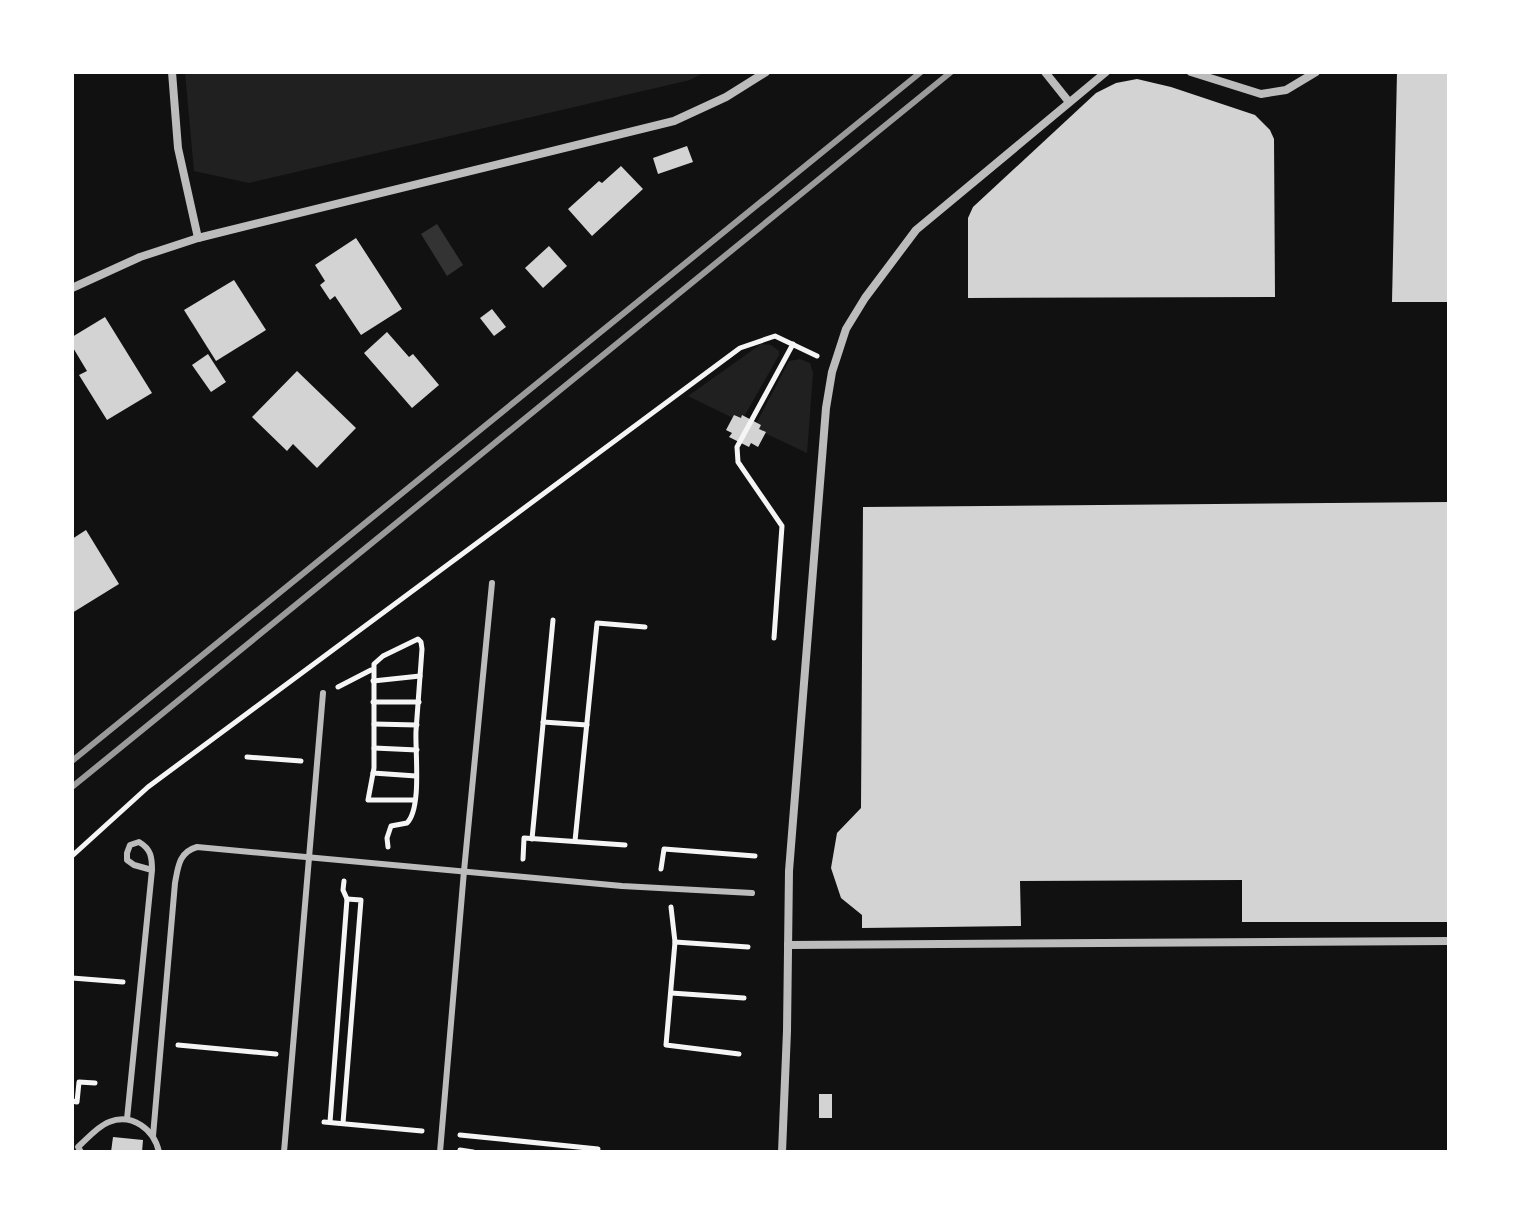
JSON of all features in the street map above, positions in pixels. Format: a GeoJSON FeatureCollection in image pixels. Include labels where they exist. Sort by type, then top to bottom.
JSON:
{"type":"FeatureCollection","features":[{"type":"Feature","properties":{"kind":"street"},"geometry":{"type":"LineString","coordinates":[[172,72],[178,148],[198,238]]}},
{"type":"Feature","properties":{"kind":"street"},"geometry":{"type":"LineString","coordinates":[[72,288],[140,257],[198,238],[674,121],[726,97],[766,72]]}},
{"type":"Feature","properties":{"kind":"street"},"geometry":{"type":"LineString","coordinates":[[1045,72],[1069,102]]}},
{"type":"Feature","properties":{"kind":"street"},"geometry":{"type":"LineString","coordinates":[[782,1152],[789,871],[826,408],[832,372],[846,329],[916,230],[1106,72]]}},
{"type":"Feature","properties":{"kind":"street"},"geometry":{"type":"LineString","coordinates":[[1191,72],[1261,94],[1286,90],[1316,72]]}},
{"type":"Feature","properties":{"kind":"street"},"geometry":{"type":"LineString","coordinates":[[788,945],[1449,941]]}},
{"type":"Feature","properties":{"kind":"lane"},"geometry":{"type":"LineString","coordinates":[[440,1152],[492,583]]}},
{"type":"Feature","properties":{"kind":"lane"},"geometry":{"type":"LineString","coordinates":[[284,1152],[323,693]]}},
{"type":"Feature","properties":{"kind":"lane"},"geometry":{"type":"LineString","coordinates":[[127,1119],[152,870],[152,857],[146,846],[139,842],[130,845],[127,860],[152,870]]}},
{"type":"Feature","properties":{"kind":"lane"},"geometry":{"type":"LineString","coordinates":[[159,1152],[153,1136],[175,883],[181,857],[188,849],[197,847],[752,893]]}},
{"type":"Feature","properties":{"kind":"lane"},"geometry":{"type":"LineString","coordinates":[[77,1148],[106,1122],[127,1119],[137,1122],[153,1136]]}},
{"type":"Feature","properties":{"kind":"path"},"geometry":{"type":"LineString","coordinates":[[72,856],[148,787],[740,348],[775,336],[815,354],[832,372]]}},
{"type":"Feature","properties":{"kind":"path"},"geometry":{"type":"LineString","coordinates":[[774,638],[782,526],[738,462],[737,447],[793,344]]}},
{"type":"Feature","properties":{"kind":"path"},"geometry":{"type":"LineString","coordinates":[[532,839],[553,620]]}},
{"type":"Feature","properties":{"kind":"path"},"geometry":{"type":"LineString","coordinates":[[575,841],[597,623],[645,627]]}},
{"type":"Feature","properties":{"kind":"path"},"geometry":{"type":"LineString","coordinates":[[323,693],[364,676],[372,670],[377,659],[418,639],[421,642],[414,800],[410,820],[391,826],[389,831],[387,838],[392,864]]}},
{"type":"Feature","properties":{"kind":"path"},"geometry":{"type":"LineString","coordinates":[[372,670],[374,748],[368,800],[414,800]]}},
{"type":"Feature","properties":{"kind":"path"},"geometry":{"type":"LineString","coordinates":[[373,681],[421,676]]}},
{"type":"Feature","properties":{"kind":"path"},"geometry":{"type":"LineString","coordinates":[[373,702],[419,702]]}},
{"type":"Feature","properties":{"kind":"path"},"geometry":{"type":"LineString","coordinates":[[543,722],[587,725]]}},
{"type":"Feature","properties":{"kind":"path"},"geometry":{"type":"LineString","coordinates":[[374,724],[417,725]]}},
{"type":"Feature","properties":{"kind":"path"},"geometry":{"type":"LineString","coordinates":[[374,748],[417,750]]}},
{"type":"Feature","properties":{"kind":"path"},"geometry":{"type":"LineString","coordinates":[[247,757],[318,762]]}},
{"type":"Feature","properties":{"kind":"path"},"geometry":{"type":"LineString","coordinates":[[373,773],[416,776]]}},
{"type":"Feature","properties":{"kind":"path"},"geometry":{"type":"LineString","coordinates":[[521,876],[524,838],[625,845]]}},
{"type":"Feature","properties":{"kind":"path"},"geometry":{"type":"LineString","coordinates":[[739,1054],[666,1045],[675,942],[668,898],[659,887],[664,849],[755,856]]}},
{"type":"Feature","properties":{"kind":"path"},"geometry":{"type":"LineString","coordinates":[[330,1122],[347,899],[343,890],[347,860]]}},
{"type":"Feature","properties":{"kind":"path"},"geometry":{"type":"LineString","coordinates":[[343,1123],[361,900],[347,899]]}},
{"type":"Feature","properties":{"kind":"path"},"geometry":{"type":"LineString","coordinates":[[675,942],[748,947]]}},
{"type":"Feature","properties":{"kind":"path"},"geometry":{"type":"LineString","coordinates":[[72,978],[142,983]]}},
{"type":"Feature","properties":{"kind":"path"},"geometry":{"type":"LineString","coordinates":[[671,993],[744,998]]}},
{"type":"Feature","properties":{"kind":"path"},"geometry":{"type":"LineString","coordinates":[[161,1044],[292,1055]]}},
{"type":"Feature","properties":{"kind":"path"},"geometry":{"type":"LineString","coordinates":[[72,1101],[77,1102],[79,1082],[95,1083]]}},
{"type":"Feature","properties":{"kind":"path"},"geometry":{"type":"LineString","coordinates":[[457,1152],[473,1152]]}},
{"type":"Feature","properties":{"kind":"shaded area"},"geometry":{"type":"Polygon","coordinates":[[[185,72],[705,72],[690,80],[249,183],[194,171],[185,72]]]}},
{"type":"Feature","properties":{"kind":"shaded area"},"geometry":{"type":"Polygon","coordinates":[[[437,224],[463,265],[447,276],[421,234],[437,224]]]}},
{"type":"Feature","properties":{"kind":"shaded area"},"geometry":{"type":"Polygon","coordinates":[[[761,344],[771,345],[779,351],[779,355],[741,422],[688,396],[761,344]]]}},
{"type":"Feature","properties":{"kind":"shaded area"},"geometry":{"type":"Polygon","coordinates":[[[800,359],[810,363],[813,373],[807,453],[754,428],[789,361],[800,359]]]}},
{"type":"Feature","properties":{"kind":"building"},"geometry":{"type":"Polygon","coordinates":[[[1397,72],[1449,72],[1449,302],[1392,302],[1397,72]]]}},
{"type":"Feature","properties":{"kind":"building"},"geometry":{"type":"Polygon","coordinates":[[[1137,79],[1255,115],[1270,130],[1274,139],[1275,297],[968,298],[968,218],[973,207],[1096,93],[1116,83],[1137,79]]]}},
{"type":"Feature","properties":{"kind":"building"},"geometry":{"type":"Polygon","coordinates":[[[687,146],[693,162],[658,174],[653,158],[687,146]]]}},
{"type":"Feature","properties":{"kind":"building"},"geometry":{"type":"Polygon","coordinates":[[[621,166],[643,189],[592,236],[568,209],[621,166]]]}},
{"type":"Feature","properties":{"kind":"building"},"geometry":{"type":"Polygon","coordinates":[[[356,238],[402,309],[361,335],[335,296],[330,300],[320,285],[325,281],[315,265],[356,238]]]}},
{"type":"Feature","properties":{"kind":"building"},"geometry":{"type":"Polygon","coordinates":[[[549,246],[567,266],[543,288],[525,268],[549,246]]]}},
{"type":"Feature","properties":{"kind":"building"},"geometry":{"type":"Polygon","coordinates":[[[234,280],[266,330],[216,361],[184,310],[234,280]]]}},
{"type":"Feature","properties":{"kind":"building"},"geometry":{"type":"Polygon","coordinates":[[[492,309],[506,327],[494,336],[480,318],[492,309]]]}},
{"type":"Feature","properties":{"kind":"building"},"geometry":{"type":"Polygon","coordinates":[[[105,317],[152,393],[107,420],[79,375],[87,371],[72,346],[72,337],[105,317]]]}},
{"type":"Feature","properties":{"kind":"building"},"geometry":{"type":"Polygon","coordinates":[[[387,332],[409,357],[413,354],[439,385],[412,408],[364,353],[387,332]]]}},
{"type":"Feature","properties":{"kind":"building"},"geometry":{"type":"Polygon","coordinates":[[[208,354],[226,382],[211,392],[192,365],[208,354]]]}},
{"type":"Feature","properties":{"kind":"building"},"geometry":{"type":"Polygon","coordinates":[[[297,371],[356,428],[317,468],[293,444],[287,451],[252,417],[297,371]]]}},
{"type":"Feature","properties":{"kind":"building"},"geometry":{"type":"Polygon","coordinates":[[[734,415],[741,418],[742,415],[761,425],[759,429],[766,432],[758,447],[751,443],[749,447],[729,437],[732,433],[726,430],[734,415]]]}},
{"type":"Feature","properties":{"kind":"building"},"geometry":{"type":"Polygon","coordinates":[[[1449,502],[1449,922],[1242,922],[1242,880],[1020,881],[1021,926],[862,928],[862,915],[841,898],[831,868],[837,833],[861,808],[863,507],[1449,502]]]}},
{"type":"Feature","properties":{"kind":"building"},"geometry":{"type":"Polygon","coordinates":[[[86,530],[119,584],[72,613],[72,539],[86,530]]]}},
{"type":"Feature","properties":{"kind":"building"},"geometry":{"type":"Polygon","coordinates":[[[819,1094],[832,1094],[832,1118],[819,1118],[819,1094]]]}},
{"type":"Feature","properties":{"kind":"building"},"geometry":{"type":"Polygon","coordinates":[[[113,1137],[143,1140],[142,1152],[111,1152],[113,1137]]]}},
{"type":"Feature","properties":{"kind":"railway"},"geometry":{"type":"LineString","coordinates":[[72,761],[921,72]]}},
{"type":"Feature","properties":{"kind":"railway"},"geometry":{"type":"LineString","coordinates":[[72,787],[951,72]]}}]}
